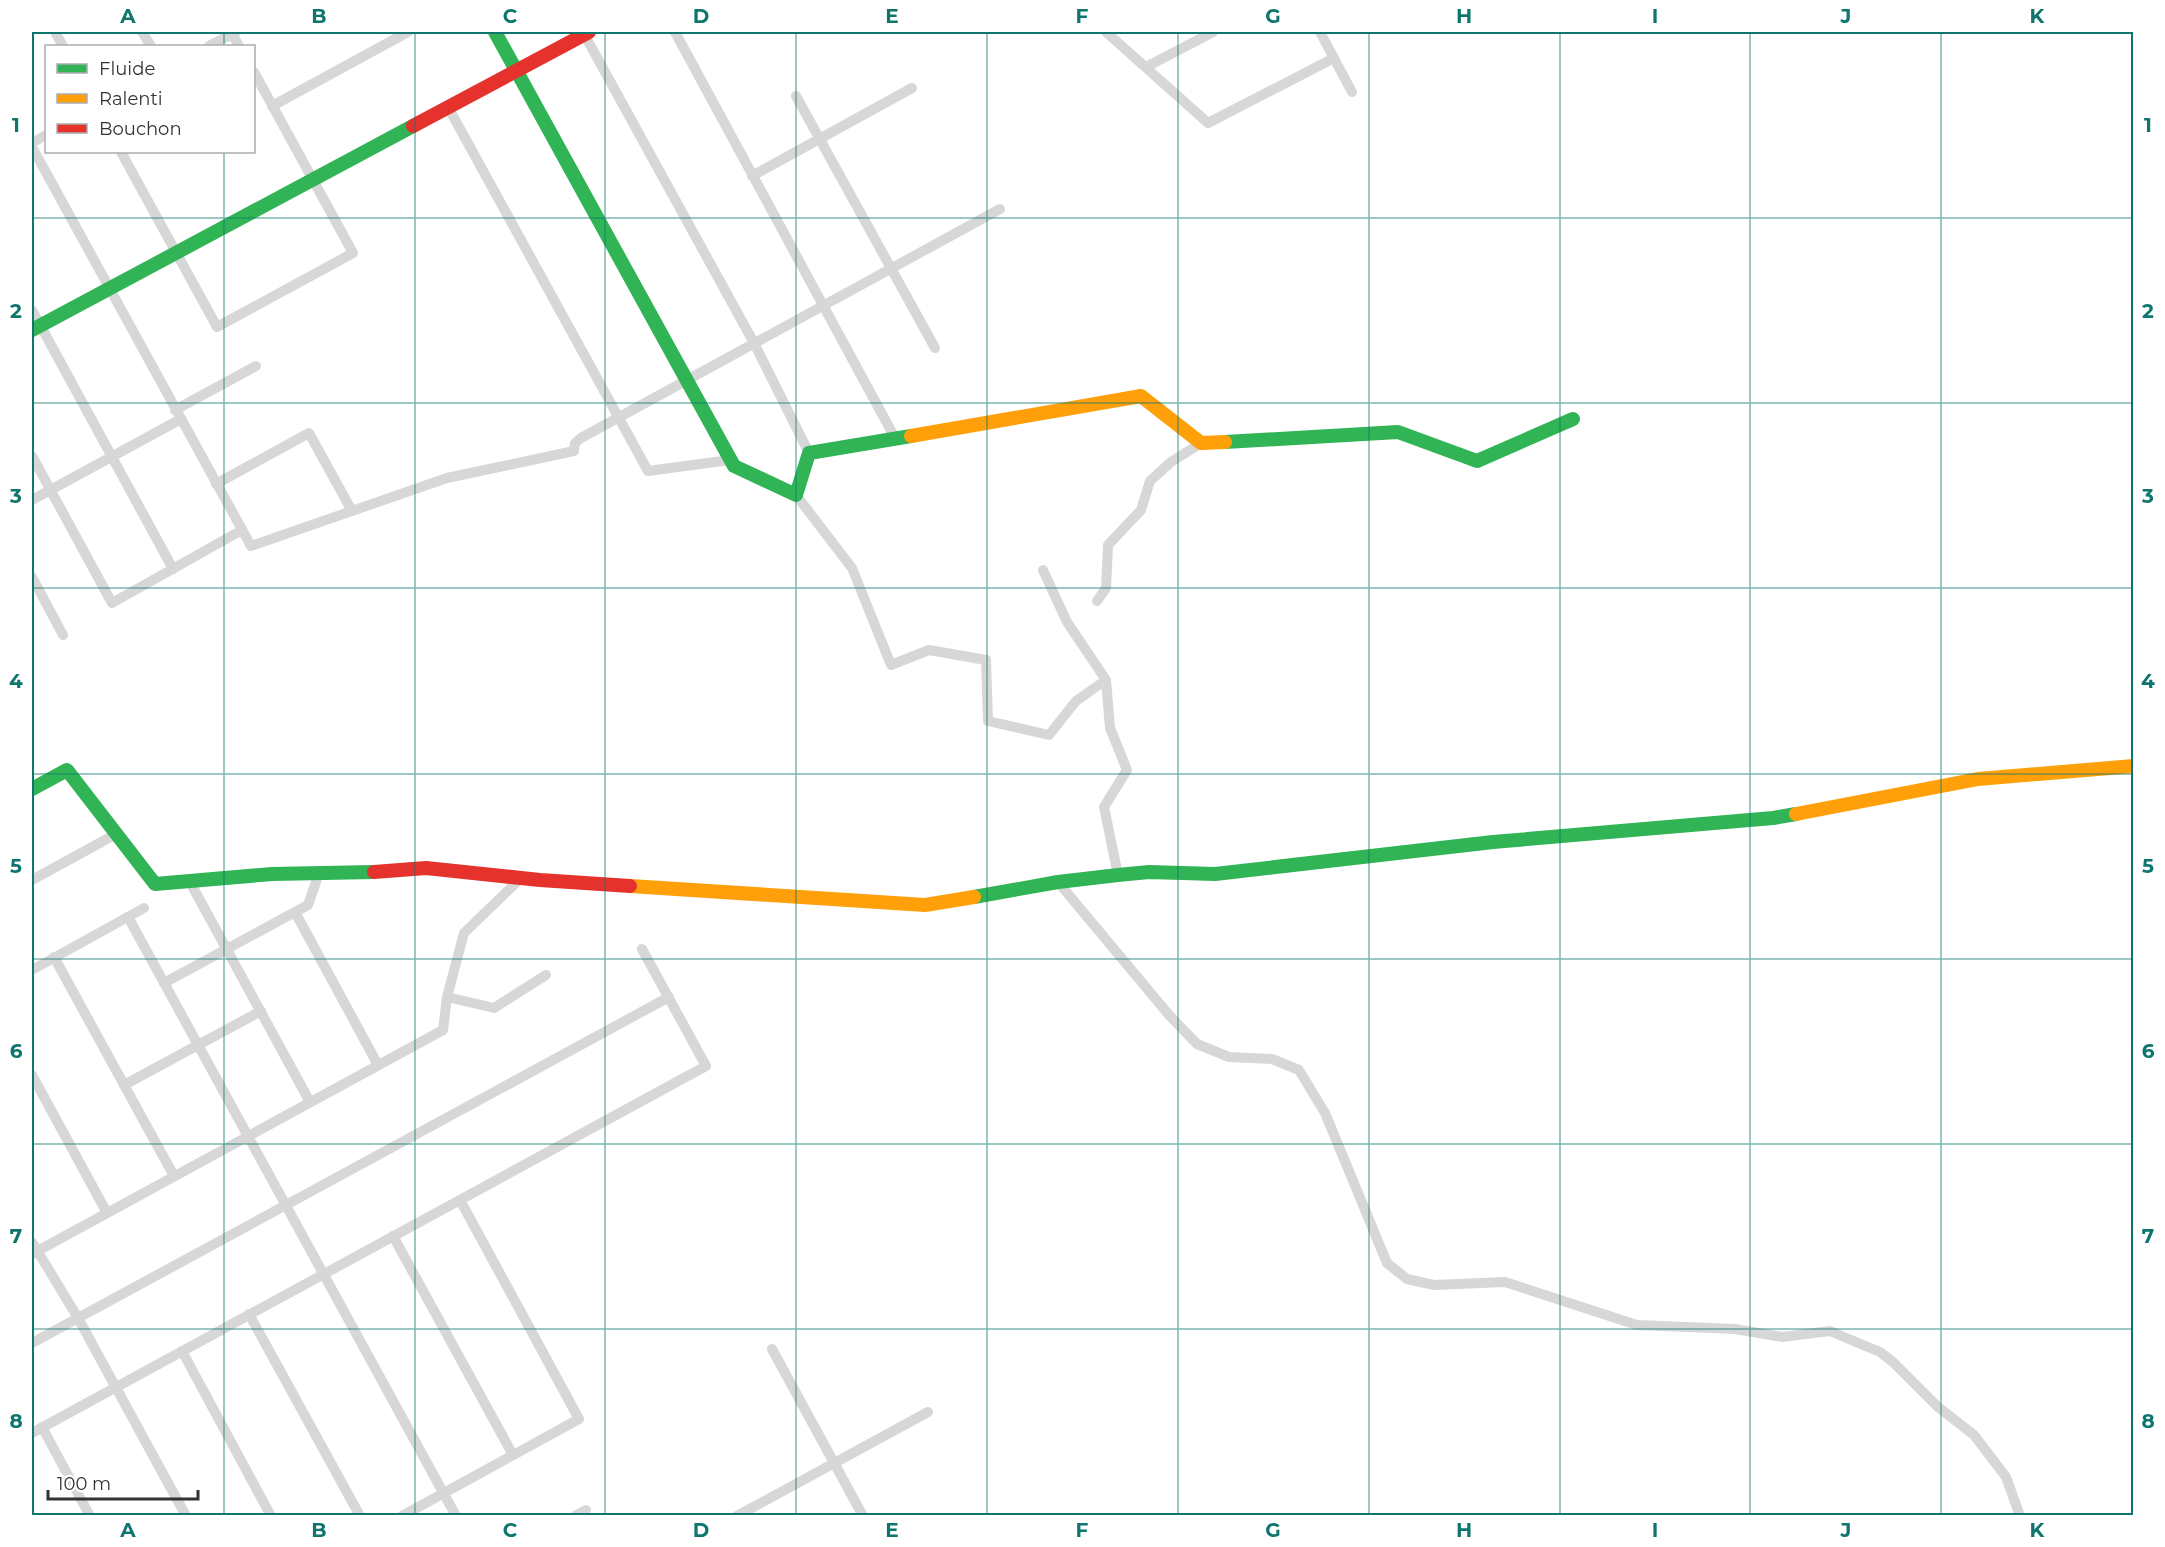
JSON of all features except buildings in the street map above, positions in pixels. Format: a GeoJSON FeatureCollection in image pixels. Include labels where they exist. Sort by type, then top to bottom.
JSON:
{"type":"FeatureCollection","features":[{"type":"Feature","properties":{"kind":"street"},"geometry":{"type":"LineString","coordinates":[[211,45],[233,32]]}},
{"type":"Feature","properties":{"kind":"street"},"geometry":{"type":"LineString","coordinates":[[272,106],[408,32]]}},
{"type":"Feature","properties":{"kind":"street"},"geometry":{"type":"LineString","coordinates":[[495,32],[730,460],[734,466],[796,495],[852,568],[891,665],[929,650],[986,660],[988,721],[1049,735],[1076,701],[1106,680]]}},
{"type":"Feature","properties":{"kind":"street"},"geometry":{"type":"LineString","coordinates":[[36,327],[585,32],[754,343],[809,453],[796,495]]}},
{"type":"Feature","properties":{"kind":"street"},"geometry":{"type":"LineString","coordinates":[[675,32],[895,438]]}},
{"type":"Feature","properties":{"kind":"street"},"geometry":{"type":"LineString","coordinates":[[1106,32],[1208,123],[1334,58]]}},
{"type":"Feature","properties":{"kind":"street"},"geometry":{"type":"LineString","coordinates":[[1146,67],[1213,32]]}},
{"type":"Feature","properties":{"kind":"street"},"geometry":{"type":"LineString","coordinates":[[1320,32],[1352,92]]}},
{"type":"Feature","properties":{"kind":"street"},"geometry":{"type":"LineString","coordinates":[[122,153],[217,327],[353,253],[255,74]]}},
{"type":"Feature","properties":{"kind":"street"},"geometry":{"type":"LineString","coordinates":[[752,176],[912,88]]}},
{"type":"Feature","properties":{"kind":"street"},"geometry":{"type":"LineString","coordinates":[[796,96],[935,348]]}},
{"type":"Feature","properties":{"kind":"street"},"geometry":{"type":"LineString","coordinates":[[448,107],[648,471],[730,460]]}},
{"type":"Feature","properties":{"kind":"street"},"geometry":{"type":"LineString","coordinates":[[45,136],[32,145],[250,546],[447,478],[574,451],[575,442],[581,438],[1000,209]]}},
{"type":"Feature","properties":{"kind":"street"},"geometry":{"type":"LineString","coordinates":[[32,310],[36,327],[112,457],[173,568]]}},
{"type":"Feature","properties":{"kind":"street"},"geometry":{"type":"LineString","coordinates":[[32,500],[112,457],[256,366]]}},
{"type":"Feature","properties":{"kind":"street"},"geometry":{"type":"LineString","coordinates":[[809,453],[1141,396],[1201,443]]}},
{"type":"Feature","properties":{"kind":"street"},"geometry":{"type":"LineString","coordinates":[[1097,601],[1106,588],[1108,545],[1141,510],[1150,481],[1171,462],[1201,443],[1398,432],[1477,461],[1573,419]]}},
{"type":"Feature","properties":{"kind":"street"},"geometry":{"type":"LineString","coordinates":[[216,484],[309,433],[352,511]]}},
{"type":"Feature","properties":{"kind":"street"},"geometry":{"type":"LineString","coordinates":[[32,456],[112,603],[242,530]]}},
{"type":"Feature","properties":{"kind":"street"},"geometry":{"type":"LineString","coordinates":[[1043,570],[1067,622],[1106,680],[1110,728],[1127,770],[1104,807],[1118,875]]}},
{"type":"Feature","properties":{"kind":"street"},"geometry":{"type":"LineString","coordinates":[[32,579],[63,635]]}},
{"type":"Feature","properties":{"kind":"street"},"geometry":{"type":"LineString","coordinates":[[32,789],[67,770],[155,884],[272,874],[426,868],[521,878],[925,904],[1058,882],[1118,875],[1149,872],[1215,874],[1493,842],[1773,818],[1978,779],[2133,766]]}},
{"type":"Feature","properties":{"kind":"street"},"geometry":{"type":"LineString","coordinates":[[32,880],[116,834]]}},
{"type":"Feature","properties":{"kind":"street"},"geometry":{"type":"LineString","coordinates":[[164,983],[308,905],[319,873]]}},
{"type":"Feature","properties":{"kind":"street"},"geometry":{"type":"LineString","coordinates":[[186,1515],[78,1318],[33,1249],[107,1213],[443,1030],[447,997],[465,933],[521,878]]}},
{"type":"Feature","properties":{"kind":"street"},"geometry":{"type":"LineString","coordinates":[[190,882],[310,1102]]}},
{"type":"Feature","properties":{"kind":"street"},"geometry":{"type":"LineString","coordinates":[[1058,882],[1169,1015],[1197,1044],[1229,1057],[1272,1059],[1299,1070],[1325,1113],[1387,1263],[1407,1279],[1434,1285],[1505,1282],[1637,1325],[1735,1329],[1782,1338],[1830,1332],[1847,1338],[1880,1352],[1938,1407],[1974,1435],[2007,1477],[2020,1515]]}},
{"type":"Feature","properties":{"kind":"street"},"geometry":{"type":"LineString","coordinates":[[32,969],[144,908]]}},
{"type":"Feature","properties":{"kind":"street"},"geometry":{"type":"LineString","coordinates":[[295,912],[378,1065]]}},
{"type":"Feature","properties":{"kind":"street"},"geometry":{"type":"LineString","coordinates":[[128,917],[456,1515]]}},
{"type":"Feature","properties":{"kind":"street"},"geometry":{"type":"LineString","coordinates":[[90,1515],[37,1430],[706,1066],[642,949]]}},
{"type":"Feature","properties":{"kind":"street"},"geometry":{"type":"LineString","coordinates":[[54,957],[174,1176]]}},
{"type":"Feature","properties":{"kind":"street"},"geometry":{"type":"LineString","coordinates":[[447,997],[494,1008],[546,975]]}},
{"type":"Feature","properties":{"kind":"street"},"geometry":{"type":"LineString","coordinates":[[32,1344],[669,997]]}},
{"type":"Feature","properties":{"kind":"street"},"geometry":{"type":"LineString","coordinates":[[124,1085],[261,1011]]}},
{"type":"Feature","properties":{"kind":"street"},"geometry":{"type":"LineString","coordinates":[[32,1076],[107,1213]]}},
{"type":"Feature","properties":{"kind":"street"},"geometry":{"type":"LineString","coordinates":[[402,1515],[579,1419],[460,1200]]}},
{"type":"Feature","properties":{"kind":"street"},"geometry":{"type":"LineString","coordinates":[[393,1236],[513,1455]]}},
{"type":"Feature","properties":{"kind":"street"},"geometry":{"type":"LineString","coordinates":[[249,1314],[360,1515]]}},
{"type":"Feature","properties":{"kind":"street"},"geometry":{"type":"LineString","coordinates":[[772,1349],[863,1515]]}},
{"type":"Feature","properties":{"kind":"street"},"geometry":{"type":"LineString","coordinates":[[182,1351],[271,1515]]}},
{"type":"Feature","properties":{"kind":"street"},"geometry":{"type":"LineString","coordinates":[[737,1515],[928,1412]]}},
{"type":"Feature","properties":{"kind":"street"},"geometry":{"type":"LineString","coordinates":[[575,1515],[586,1510]]}},
{"type":"Feature","properties":{"kind":"traffic: fast"},"geometry":{"type":"LineString","coordinates":[[495,32],[734,466],[796,495],[809,453],[911,436]]}},
{"type":"Feature","properties":{"kind":"traffic: fast"},"geometry":{"type":"LineString","coordinates":[[32,330],[413,126]]}},
{"type":"Feature","properties":{"kind":"traffic: fast"},"geometry":{"type":"LineString","coordinates":[[1225,442],[1398,432],[1477,461],[1573,419]]}},
{"type":"Feature","properties":{"kind":"traffic: fast"},"geometry":{"type":"LineString","coordinates":[[32,789],[67,770],[155,884],[272,874],[374,872]]}},
{"type":"Feature","properties":{"kind":"traffic: fast"},"geometry":{"type":"LineString","coordinates":[[974,897],[1058,882],[1118,875],[1149,872],[1215,874],[1493,842],[1773,818],[1796,814]]}},
{"type":"Feature","properties":{"kind":"traffic: slow"},"geometry":{"type":"LineString","coordinates":[[911,436],[1141,396],[1201,443],[1225,442]]}},
{"type":"Feature","properties":{"kind":"traffic: slow"},"geometry":{"type":"LineString","coordinates":[[1796,814],[1978,779],[2134,766]]}},
{"type":"Feature","properties":{"kind":"traffic: slow"},"geometry":{"type":"LineString","coordinates":[[630,886],[925,905],[974,897]]}},
{"type":"Feature","properties":{"kind":"traffic: jam"},"geometry":{"type":"LineString","coordinates":[[413,126],[589,32]]}},
{"type":"Feature","properties":{"kind":"traffic: jam"},"geometry":{"type":"LineString","coordinates":[[374,872],[426,868],[540,880],[630,886]]}}]}
